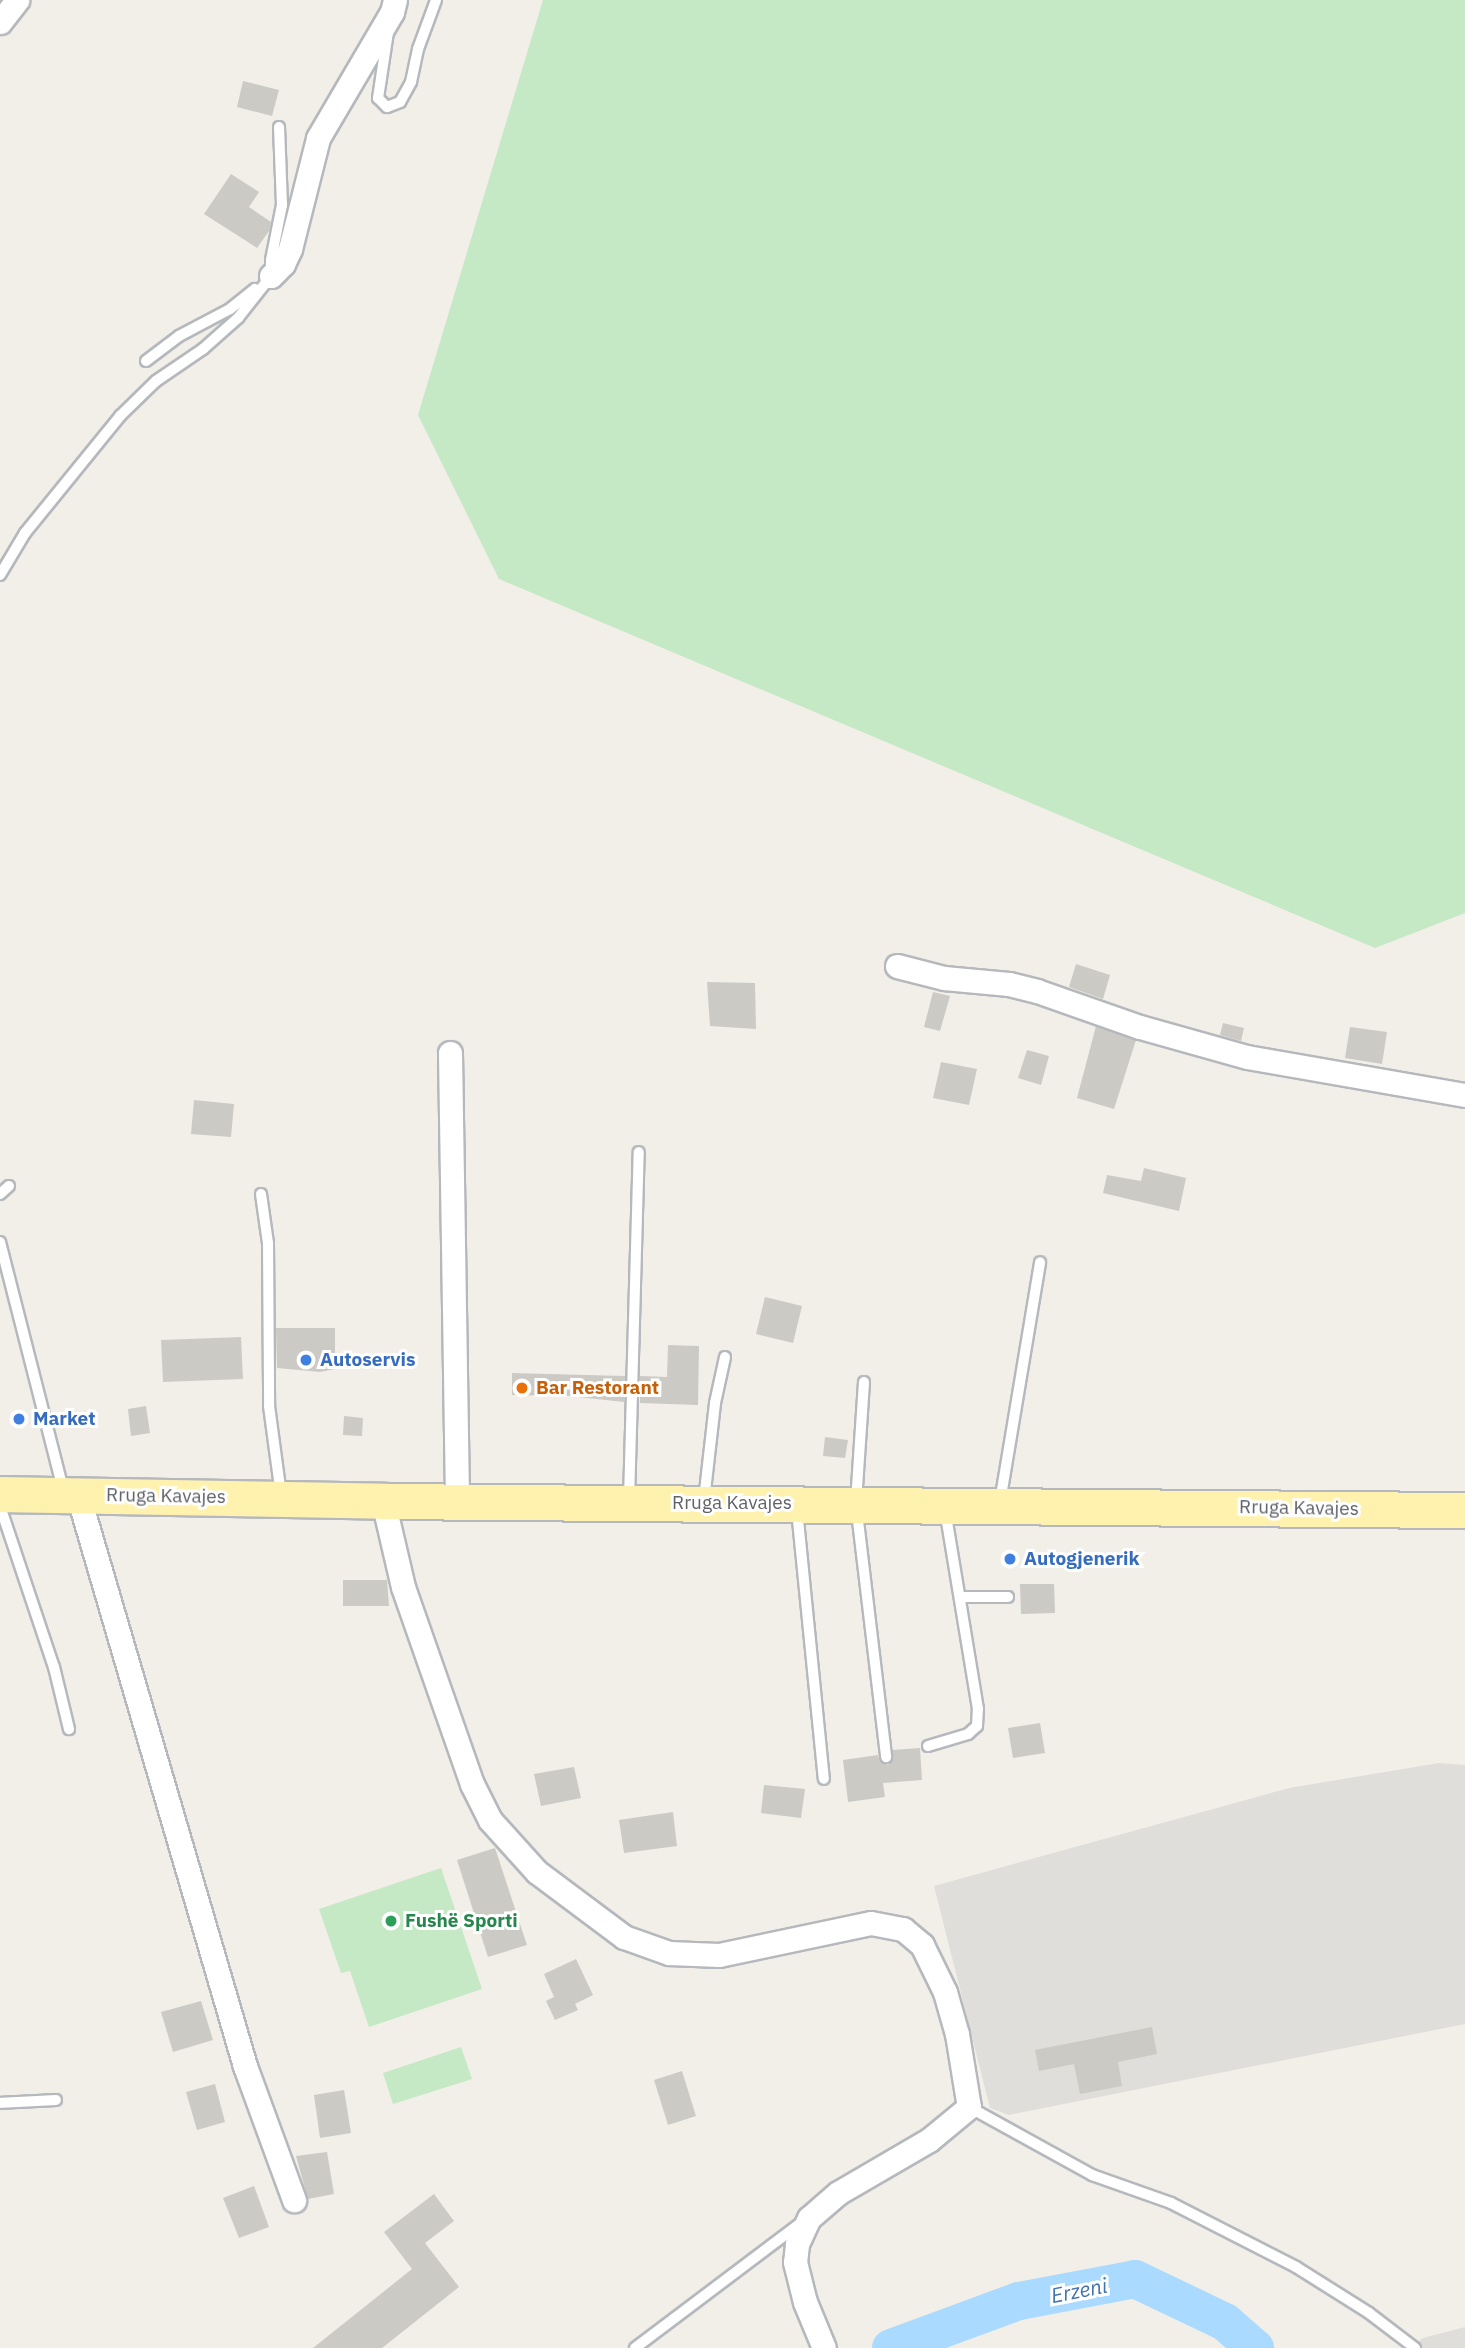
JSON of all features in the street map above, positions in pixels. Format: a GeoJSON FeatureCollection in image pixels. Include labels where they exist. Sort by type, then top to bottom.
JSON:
{"type":"FeatureCollection","features":[{"type":"Feature","properties":{"kind":"main road","name":"Rruga Kavajes"},"geometry":{"type":"LineString","coordinates":[[0,1493],[383,1501],[1000,1504],[1465,1510]]}},
{"type":"Feature","properties":{"kind":"street"},"geometry":{"type":"LineString","coordinates":[[0,22],[17,0]]}},
{"type":"Feature","properties":{"kind":"street"},"geometry":{"type":"LineString","coordinates":[[271,276],[284,264],[290,249],[318,138],[393,6]]}},
{"type":"Feature","properties":{"kind":"street"},"geometry":{"type":"LineString","coordinates":[[897,966],[944,978],[1009,984],[1037,991],[1140,1027],[1247,1057],[1465,1095]]}},
{"type":"Feature","properties":{"kind":"street"},"geometry":{"type":"LineString","coordinates":[[450,1053],[457,1501]]}},
{"type":"Feature","properties":{"kind":"street"},"geometry":{"type":"LineString","coordinates":[[71,1495],[245,2066],[294,2200]]}},
{"type":"Feature","properties":{"kind":"street"},"geometry":{"type":"LineString","coordinates":[[383,1501],[403,1587],[458,1746],[490,1820],[537,1872],[624,1937],[669,1953],[719,1955],[871,1923],[903,1929],[922,1945],[945,1992],[957,2034],[969,2107],[929,2140],[838,2193],[809,2218],[797,2244],[795,2262],[805,2302],[824,2348]]}},
{"type":"Feature","properties":{"kind":"lane"},"geometry":{"type":"LineString","coordinates":[[393,6],[378,98],[387,107],[400,102],[411,82],[418,49],[436,0]]}},
{"type":"Feature","properties":{"kind":"lane"},"geometry":{"type":"LineString","coordinates":[[0,575],[25,533],[120,416],[156,381],[203,349],[238,318],[271,276],[271,260],[282,205],[279,127]]}},
{"type":"Feature","properties":{"kind":"lane"},"geometry":{"type":"LineString","coordinates":[[146,361],[179,336],[230,309],[271,276]]}},
{"type":"Feature","properties":{"kind":"lane"},"geometry":{"type":"LineString","coordinates":[[629,1503],[639,1152]]}},
{"type":"Feature","properties":{"kind":"lane"},"geometry":{"type":"LineString","coordinates":[[0,1194],[9,1186]]}},
{"type":"Feature","properties":{"kind":"lane"},"geometry":{"type":"LineString","coordinates":[[261,1194],[268,1243],[268,1396],[281,1497]]}},
{"type":"Feature","properties":{"kind":"lane"},"geometry":{"type":"LineString","coordinates":[[0,1242],[71,1495]]}},
{"type":"Feature","properties":{"kind":"lane"},"geometry":{"type":"LineString","coordinates":[[1000,1504],[1040,1262]]}},
{"type":"Feature","properties":{"kind":"lane"},"geometry":{"type":"LineString","coordinates":[[704,1503],[715,1403],[725,1357]]}},
{"type":"Feature","properties":{"kind":"lane"},"geometry":{"type":"LineString","coordinates":[[864,1382],[856,1504],[886,1757]]}},
{"type":"Feature","properties":{"kind":"lane"},"geometry":{"type":"LineString","coordinates":[[796,1504],[824,1779]]}},
{"type":"Feature","properties":{"kind":"lane"},"geometry":{"type":"LineString","coordinates":[[928,1745],[968,1734],[977,1726],[978,1709],[944,1504]]}},
{"type":"Feature","properties":{"kind":"lane"},"geometry":{"type":"LineString","coordinates":[[0,1506],[54,1667],[69,1729]]}},
{"type":"Feature","properties":{"kind":"lane"},"geometry":{"type":"LineString","coordinates":[[961,1597],[1007,1597]]}},
{"type":"Feature","properties":{"kind":"lane"},"geometry":{"type":"LineString","coordinates":[[0,2103],[56,2100]]}},
{"type":"Feature","properties":{"kind":"lane"},"geometry":{"type":"LineString","coordinates":[[969,2107],[1092,2175],[1171,2203],[1296,2267],[1370,2313],[1415,2348]]}},
{"type":"Feature","properties":{"kind":"lane"},"geometry":{"type":"LineString","coordinates":[[635,2348],[809,2218]]}},
{"type":"Feature","properties":{"kind":"shaded area"},"geometry":{"type":"Polygon","coordinates":[[[1439,1763],[1465,1765],[1465,2024],[1009,2115],[990,2108],[934,1886],[1289,1788],[1439,1763]]]}},
{"type":"Feature","properties":{"kind":"shaded area"},"geometry":{"type":"Polygon","coordinates":[[[1465,2327],[1465,2348],[1410,2348],[1423,2338],[1465,2327]]]}},
{"type":"Feature","properties":{"kind":"green space"},"geometry":{"type":"Polygon","coordinates":[[[543,0],[1465,0],[1465,913],[1375,948],[499,579],[418,415],[543,0]]]}},
{"type":"Feature","properties":{"kind":"green space"},"geometry":{"type":"Polygon","coordinates":[[[441,1868],[482,1989],[369,2027],[350,1971],[341,1973],[319,1909],[441,1868]]]}},
{"type":"Feature","properties":{"kind":"green space"},"geometry":{"type":"Polygon","coordinates":[[[461,2047],[472,2079],[393,2104],[383,2073],[461,2047]]]}},
{"type":"Feature","properties":{"kind":"building"},"geometry":{"type":"Polygon","coordinates":[[[243,81],[279,90],[272,116],[237,107],[243,81]]]}},
{"type":"Feature","properties":{"kind":"building"},"geometry":{"type":"Polygon","coordinates":[[[231,174],[259,192],[249,207],[271,222],[269,231],[257,248],[204,214],[231,174]]]}},
{"type":"Feature","properties":{"kind":"building"},"geometry":{"type":"Polygon","coordinates":[[[1076,964],[1110,975],[1103,999],[1069,987],[1076,964]]]}},
{"type":"Feature","properties":{"kind":"building"},"geometry":{"type":"Polygon","coordinates":[[[707,982],[755,983],[756,1029],[710,1026],[707,982]]]}},
{"type":"Feature","properties":{"kind":"building"},"geometry":{"type":"Polygon","coordinates":[[[933,992],[950,996],[940,1031],[924,1027],[933,992]]]}},
{"type":"Feature","properties":{"kind":"building"},"geometry":{"type":"Polygon","coordinates":[[[1223,1023],[1244,1028],[1241,1041],[1220,1035],[1223,1023]]]}},
{"type":"Feature","properties":{"kind":"building"},"geometry":{"type":"Polygon","coordinates":[[[1096,1026],[1136,1040],[1114,1109],[1077,1098],[1096,1026]]]}},
{"type":"Feature","properties":{"kind":"building"},"geometry":{"type":"Polygon","coordinates":[[[1350,1027],[1387,1032],[1382,1064],[1345,1058],[1350,1027]]]}},
{"type":"Feature","properties":{"kind":"building"},"geometry":{"type":"Polygon","coordinates":[[[1027,1050],[1049,1056],[1041,1085],[1018,1078],[1027,1050]]]}},
{"type":"Feature","properties":{"kind":"building"},"geometry":{"type":"Polygon","coordinates":[[[941,1062],[977,1069],[969,1105],[933,1098],[941,1062]]]}},
{"type":"Feature","properties":{"kind":"building"},"geometry":{"type":"Polygon","coordinates":[[[194,1100],[234,1104],[231,1137],[191,1134],[194,1100]]]}},
{"type":"Feature","properties":{"kind":"building"},"geometry":{"type":"Polygon","coordinates":[[[1144,1168],[1186,1178],[1179,1211],[1103,1193],[1107,1175],[1141,1181],[1144,1168]]]}},
{"type":"Feature","properties":{"kind":"building"},"geometry":{"type":"Polygon","coordinates":[[[765,1297],[802,1306],[793,1343],[756,1334],[765,1297]]]}},
{"type":"Feature","properties":{"kind":"building"},"geometry":{"type":"Polygon","coordinates":[[[276,1328],[335,1328],[335,1369],[320,1372],[277,1368],[276,1328]]]}},
{"type":"Feature","properties":{"kind":"building"},"geometry":{"type":"Polygon","coordinates":[[[241,1337],[243,1379],[163,1382],[161,1340],[241,1337]]]}},
{"type":"Feature","properties":{"kind":"building"},"geometry":{"type":"Polygon","coordinates":[[[668,1345],[699,1346],[698,1405],[640,1403],[640,1376],[667,1377],[668,1345]]]}},
{"type":"Feature","properties":{"kind":"building"},"geometry":{"type":"Polygon","coordinates":[[[512,1373],[625,1376],[624,1402],[569,1396],[512,1395],[512,1373]]]}},
{"type":"Feature","properties":{"kind":"building"},"geometry":{"type":"Polygon","coordinates":[[[146,1406],[150,1433],[131,1436],[128,1409],[146,1406]]]}},
{"type":"Feature","properties":{"kind":"building"},"geometry":{"type":"Polygon","coordinates":[[[344,1416],[363,1418],[362,1436],[343,1435],[344,1416]]]}},
{"type":"Feature","properties":{"kind":"building"},"geometry":{"type":"Polygon","coordinates":[[[825,1437],[848,1440],[845,1458],[823,1456],[825,1437]]]}},
{"type":"Feature","properties":{"kind":"building"},"geometry":{"type":"Polygon","coordinates":[[[343,1580],[387,1580],[389,1606],[343,1606],[343,1580]]]}},
{"type":"Feature","properties":{"kind":"building"},"geometry":{"type":"Polygon","coordinates":[[[1020,1584],[1054,1584],[1055,1613],[1021,1614],[1020,1584]]]}},
{"type":"Feature","properties":{"kind":"building"},"geometry":{"type":"Polygon","coordinates":[[[1040,1723],[1045,1753],[1013,1758],[1008,1728],[1040,1723]]]}},
{"type":"Feature","properties":{"kind":"building"},"geometry":{"type":"Polygon","coordinates":[[[920,1748],[922,1780],[883,1783],[885,1797],[848,1802],[843,1760],[878,1755],[880,1762],[888,1765],[893,1759],[893,1750],[920,1748]]]}},
{"type":"Feature","properties":{"kind":"building"},"geometry":{"type":"Polygon","coordinates":[[[574,1767],[581,1798],[541,1806],[534,1774],[574,1767]]]}},
{"type":"Feature","properties":{"kind":"building"},"geometry":{"type":"Polygon","coordinates":[[[764,1785],[805,1789],[801,1818],[761,1813],[764,1785]]]}},
{"type":"Feature","properties":{"kind":"building"},"geometry":{"type":"Polygon","coordinates":[[[673,1812],[677,1846],[624,1853],[619,1820],[673,1812]]]}},
{"type":"Feature","properties":{"kind":"building"},"geometry":{"type":"Polygon","coordinates":[[[495,1848],[527,1945],[488,1957],[457,1860],[495,1848]]]}},
{"type":"Feature","properties":{"kind":"building"},"geometry":{"type":"Polygon","coordinates":[[[576,1959],[593,1995],[575,2004],[578,2010],[555,2020],[546,2001],[554,1997],[544,1974],[576,1959]]]}},
{"type":"Feature","properties":{"kind":"building"},"geometry":{"type":"Polygon","coordinates":[[[201,2001],[213,2040],[173,2052],[161,2012],[201,2001]]]}},
{"type":"Feature","properties":{"kind":"building"},"geometry":{"type":"Polygon","coordinates":[[[1152,2027],[1157,2054],[1118,2062],[1122,2086],[1080,2094],[1074,2064],[1039,2071],[1035,2050],[1152,2027]]]}},
{"type":"Feature","properties":{"kind":"building"},"geometry":{"type":"Polygon","coordinates":[[[682,2071],[696,2116],[668,2125],[654,2080],[682,2071]]]}},
{"type":"Feature","properties":{"kind":"building"},"geometry":{"type":"Polygon","coordinates":[[[215,2084],[225,2122],[197,2130],[186,2092],[215,2084]]]}},
{"type":"Feature","properties":{"kind":"building"},"geometry":{"type":"Polygon","coordinates":[[[344,2090],[351,2133],[320,2138],[314,2095],[344,2090]]]}},
{"type":"Feature","properties":{"kind":"building"},"geometry":{"type":"Polygon","coordinates":[[[327,2152],[334,2194],[308,2199],[296,2156],[327,2152]]]}},
{"type":"Feature","properties":{"kind":"building"},"geometry":{"type":"Polygon","coordinates":[[[254,2186],[269,2227],[239,2238],[223,2198],[254,2186]]]}},
{"type":"Feature","properties":{"kind":"building"},"geometry":{"type":"Polygon","coordinates":[[[434,2194],[454,2221],[425,2243],[459,2287],[382,2348],[313,2348],[412,2269],[384,2232],[434,2194]]]}},
{"type":"Feature","properties":{"kind":"waterway","name":"Erzeni"},"geometry":{"type":"LineString","coordinates":[[891,2348],[1019,2301],[1135,2279],[1225,2322],[1255,2348]]}},
{"type":"Feature","properties":{"kind":"place","name":"Autoservis"},"geometry":{"type":"Point","coordinates":[306,1360]}},
{"type":"Feature","properties":{"kind":"place","name":"Bar Restorant"},"geometry":{"type":"Point","coordinates":[522,1388]}},
{"type":"Feature","properties":{"kind":"place","name":"Market"},"geometry":{"type":"Point","coordinates":[19,1419]}},
{"type":"Feature","properties":{"kind":"place","name":"Autogjenerik"},"geometry":{"type":"Point","coordinates":[1010,1559]}},
{"type":"Feature","properties":{"kind":"place","name":"Fushë Sporti"},"geometry":{"type":"Point","coordinates":[391,1921]}}]}
